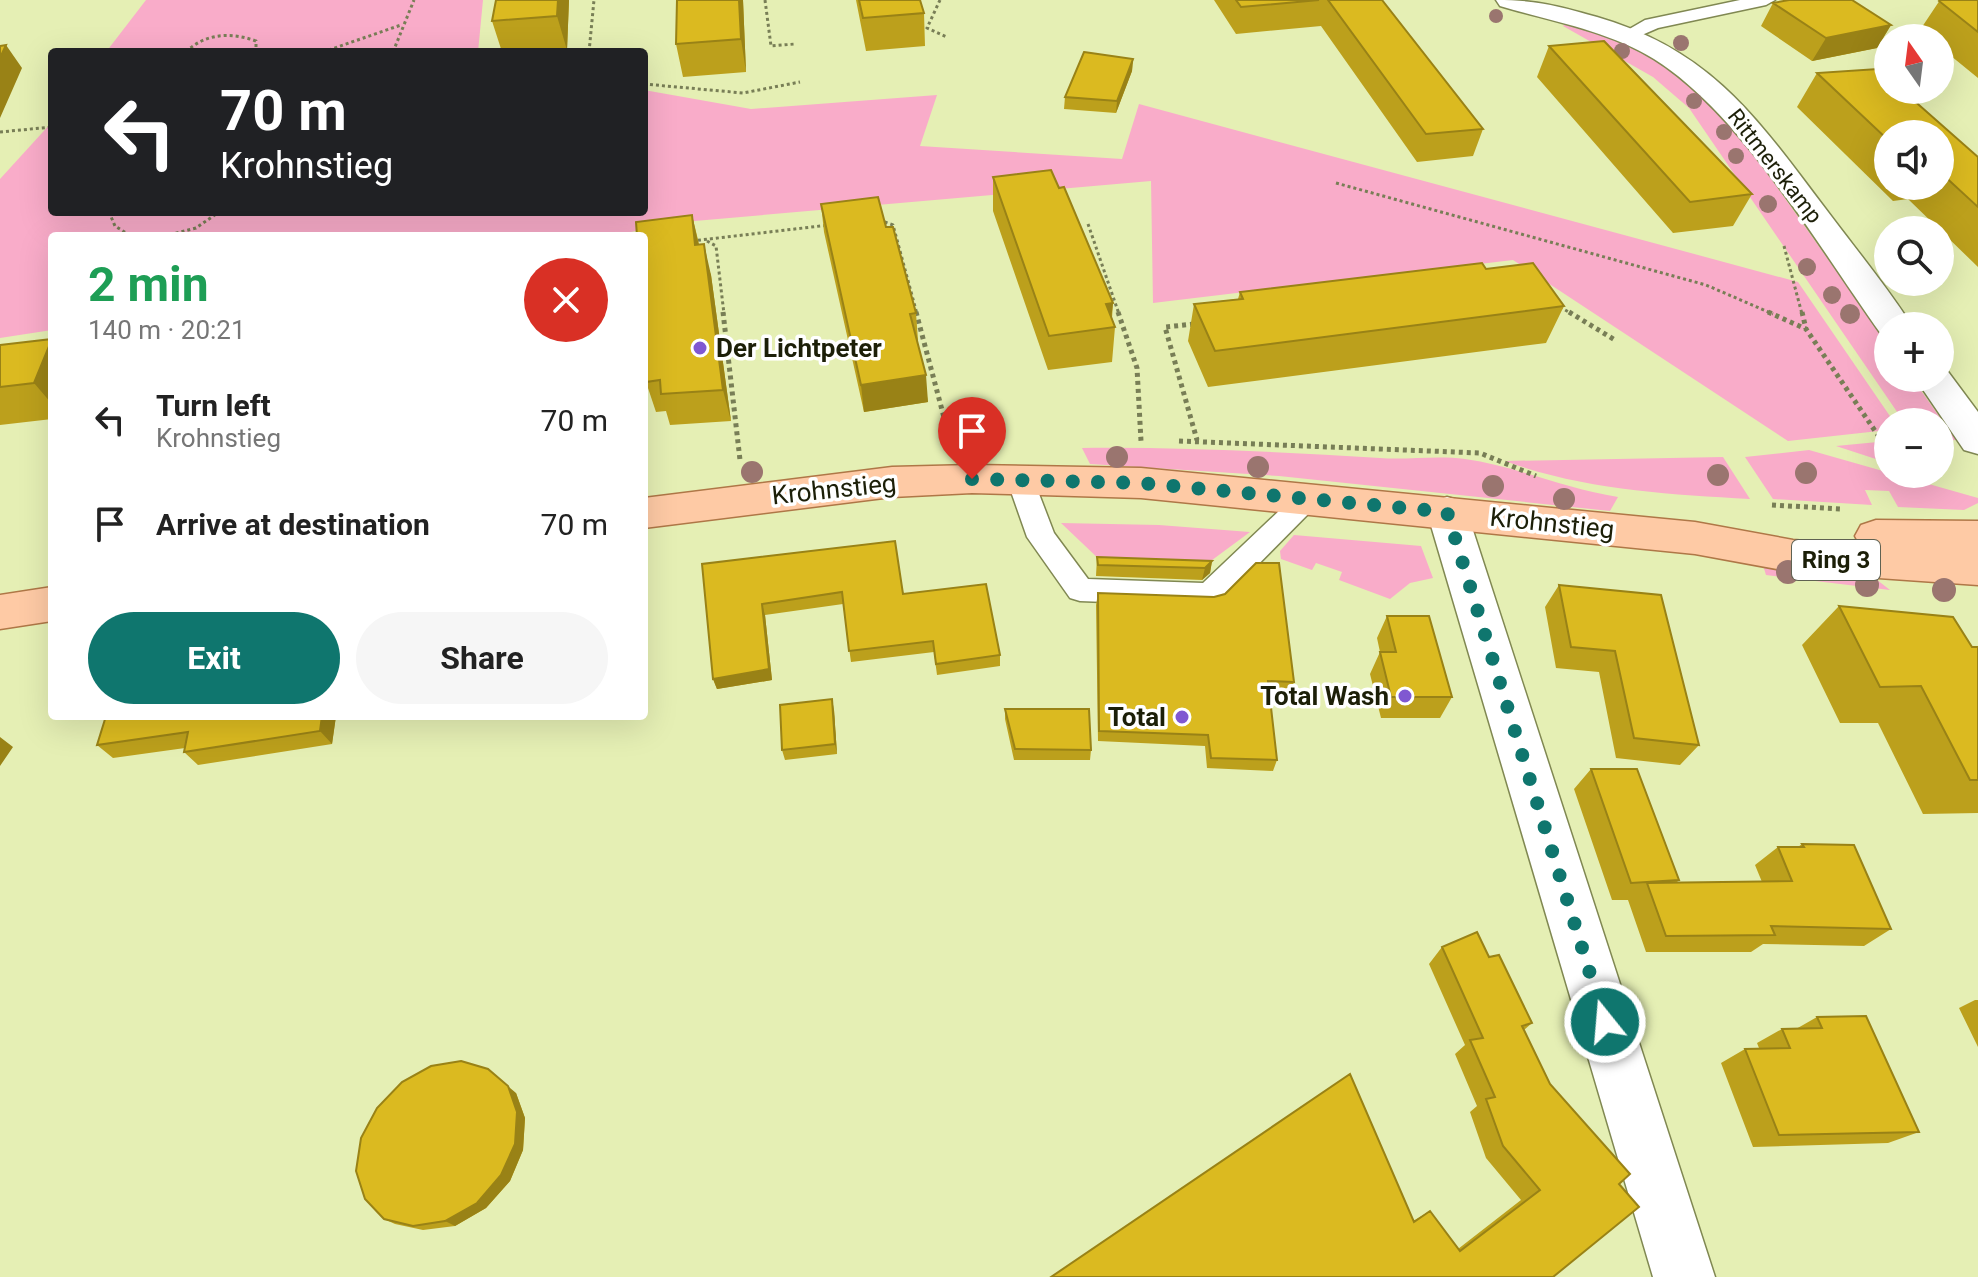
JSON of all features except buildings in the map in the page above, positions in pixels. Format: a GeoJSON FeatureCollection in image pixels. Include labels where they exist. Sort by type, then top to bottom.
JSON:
{"type":"FeatureCollection","features":[{"type":"Feature","properties":{"kind":"main road","name":"Krohnstieg"},"geometry":{"type":"LineString","coordinates":[[648,512],[743,498],[892,482],[1021,480],[1141,483],[1695,538],[1793,556],[1978,569]]}},
{"type":"Feature","properties":{"kind":"main road","name":"Krohnstieg"},"geometry":{"type":"LineString","coordinates":[[1695,538],[1782,531],[1885,537],[1978,537]]}},
{"type":"Feature","properties":{"kind":"main road"},"geometry":{"type":"LineString","coordinates":[[0,612],[48,605]]}},
{"type":"Feature","properties":{"kind":"street","name":"Rittmerskamp"},"geometry":{"type":"LineString","coordinates":[[1509,0],[1628,35],[1664,53],[1727,104],[1750,129],[1884,312]]}},
{"type":"Feature","properties":{"kind":"street"},"geometry":{"type":"LineString","coordinates":[[1943,392],[1978,440]]}},
{"type":"Feature","properties":{"kind":"street"},"geometry":{"type":"LineString","coordinates":[[1447,512],[1684,1277]]}},
{"type":"Feature","properties":{"kind":"lane"},"geometry":{"type":"LineString","coordinates":[[1628,35],[1652,24],[1766,0]]}},
{"type":"Feature","properties":{"kind":"lane"},"geometry":{"type":"LineString","coordinates":[[1021,480],[1041,537],[1080,590],[1210,595],[1310,498]]}},
{"type":"Feature","properties":{"kind":"path"},"geometry":{"type":"LineString","coordinates":[[394,48],[401,25],[414,0]]}},
{"type":"Feature","properties":{"kind":"path"},"geometry":{"type":"LineString","coordinates":[[589,48],[594,0]]}},
{"type":"Feature","properties":{"kind":"path"},"geometry":{"type":"LineString","coordinates":[[765,0],[771,46],[795,44]]}},
{"type":"Feature","properties":{"kind":"path"},"geometry":{"type":"LineString","coordinates":[[940,0],[927,28],[947,37]]}},
{"type":"Feature","properties":{"kind":"path"},"geometry":{"type":"LineString","coordinates":[[335,48],[401,25]]}},
{"type":"Feature","properties":{"kind":"path"},"geometry":{"type":"LineString","coordinates":[[193,48],[209,38],[244,35],[256,41],[256,48]]}},
{"type":"Feature","properties":{"kind":"path"},"geometry":{"type":"LineString","coordinates":[[648,84],[718,93],[781,90],[800,82]]}},
{"type":"Feature","properties":{"kind":"path"},"geometry":{"type":"LineString","coordinates":[[0,132],[48,127]]}},
{"type":"Feature","properties":{"kind":"path"},"geometry":{"type":"LineString","coordinates":[[1336,183],[1706,285],[1806,329]]}},
{"type":"Feature","properties":{"kind":"path"},"geometry":{"type":"LineString","coordinates":[[111,216],[115,226],[125,232]]}},
{"type":"Feature","properties":{"kind":"path"},"geometry":{"type":"LineString","coordinates":[[180,232],[196,228],[213,216]]}},
{"type":"Feature","properties":{"kind":"path"},"geometry":{"type":"LineString","coordinates":[[870,220],[893,225],[950,441]]}},
{"type":"Feature","properties":{"kind":"path"},"geometry":{"type":"LineString","coordinates":[[688,241],[840,223]]}},
{"type":"Feature","properties":{"kind":"path"},"geometry":{"type":"LineString","coordinates":[[1088,224],[1137,368],[1141,441]]}},
{"type":"Feature","properties":{"kind":"path"},"geometry":{"type":"LineString","coordinates":[[702,239],[716,246],[743,498]]}},
{"type":"Feature","properties":{"kind":"path"},"geometry":{"type":"LineString","coordinates":[[1784,245],[1806,329],[1874,429]]}},
{"type":"Feature","properties":{"kind":"path"},"geometry":{"type":"LineString","coordinates":[[1550,301],[1615,340]]}},
{"type":"Feature","properties":{"kind":"path"},"geometry":{"type":"LineString","coordinates":[[1196,323],[1165,327],[1197,440]]}},
{"type":"Feature","properties":{"kind":"path"},"geometry":{"type":"LineString","coordinates":[[1126,441],[1155,441]]}},
{"type":"Feature","properties":{"kind":"path"},"geometry":{"type":"LineString","coordinates":[[1169,441],[1480,453]]}},
{"type":"Feature","properties":{"kind":"shaded area"},"geometry":{"type":"Polygon","coordinates":[[[146,0],[483,0],[478,48],[109,48],[146,0]]]}},
{"type":"Feature","properties":{"kind":"shaded area"},"geometry":{"type":"Polygon","coordinates":[[[1566,23],[1616,40],[1650,57],[1686,82],[1738,132],[1874,324],[1874,378],[1689,108],[1653,77],[1563,26],[1566,23]]]}},
{"type":"Feature","properties":{"kind":"shaded area"},"geometry":{"type":"Polygon","coordinates":[[[648,91],[751,109],[937,95],[920,146],[1122,159],[1139,104],[1798,282],[1884,408],[1874,408],[1874,432],[1788,441],[1513,260],[1153,303],[1151,181],[683,222],[631,232],[48,232],[48,331],[0,338],[0,179],[48,126],[48,216],[648,216],[648,91]]]}},
{"type":"Feature","properties":{"kind":"shaded area"},"geometry":{"type":"Polygon","coordinates":[[[1883,392],[1922,392],[1933,408],[1894,408],[1883,392]]]}},
{"type":"Feature","properties":{"kind":"shaded area"},"geometry":{"type":"Polygon","coordinates":[[[1874,442],[1874,458],[1836,446],[1874,442]]]}},
{"type":"Feature","properties":{"kind":"shaded area"},"geometry":{"type":"Polygon","coordinates":[[[1082,448],[1454,458],[1484,462],[1618,497],[1610,511],[1279,476],[1090,464],[1082,448]]]}},
{"type":"Feature","properties":{"kind":"shaded area"},"geometry":{"type":"Polygon","coordinates":[[[1809,450],[1874,468],[1874,488],[1943,488],[1978,498],[1978,503],[1964,510],[1898,507],[1889,491],[1865,490],[1872,505],[1773,499],[1745,457],[1809,450]]]}},
{"type":"Feature","properties":{"kind":"shaded area"},"geometry":{"type":"Polygon","coordinates":[[[1723,457],[1750,499],[1596,484],[1505,461],[1723,457]]]}},
{"type":"Feature","properties":{"kind":"shaded area"},"geometry":{"type":"Polygon","coordinates":[[[1061,523],[1159,525],[1250,532],[1204,566],[1101,561],[1061,523]]]}},
{"type":"Feature","properties":{"kind":"shaded area"},"geometry":{"type":"Polygon","coordinates":[[[1294,535],[1421,546],[1433,578],[1410,583],[1390,599],[1339,580],[1342,572],[1316,563],[1312,570],[1281,559],[1280,551],[1294,535]]]}},
{"type":"Feature","properties":{"kind":"shaded area"},"geometry":{"type":"Polygon","coordinates":[[[1762,562],[1872,576],[1890,590],[1766,575],[1762,562]]]}},
{"type":"Feature","properties":{"kind":"place","name":"Der Lichtpeter"},"geometry":{"type":"Point","coordinates":[700,348]}},
{"type":"Feature","properties":{"kind":"place","name":"Total Wash"},"geometry":{"type":"Point","coordinates":[1405,696]}},
{"type":"Feature","properties":{"kind":"place","name":"Total"},"geometry":{"type":"Point","coordinates":[1182,717]}},
{"type":"Feature","properties":{"kind":"route"},"geometry":{"type":"LineString","coordinates":[[972,479],[1141,483],[1447,512],[1605,1022]]}}]}
